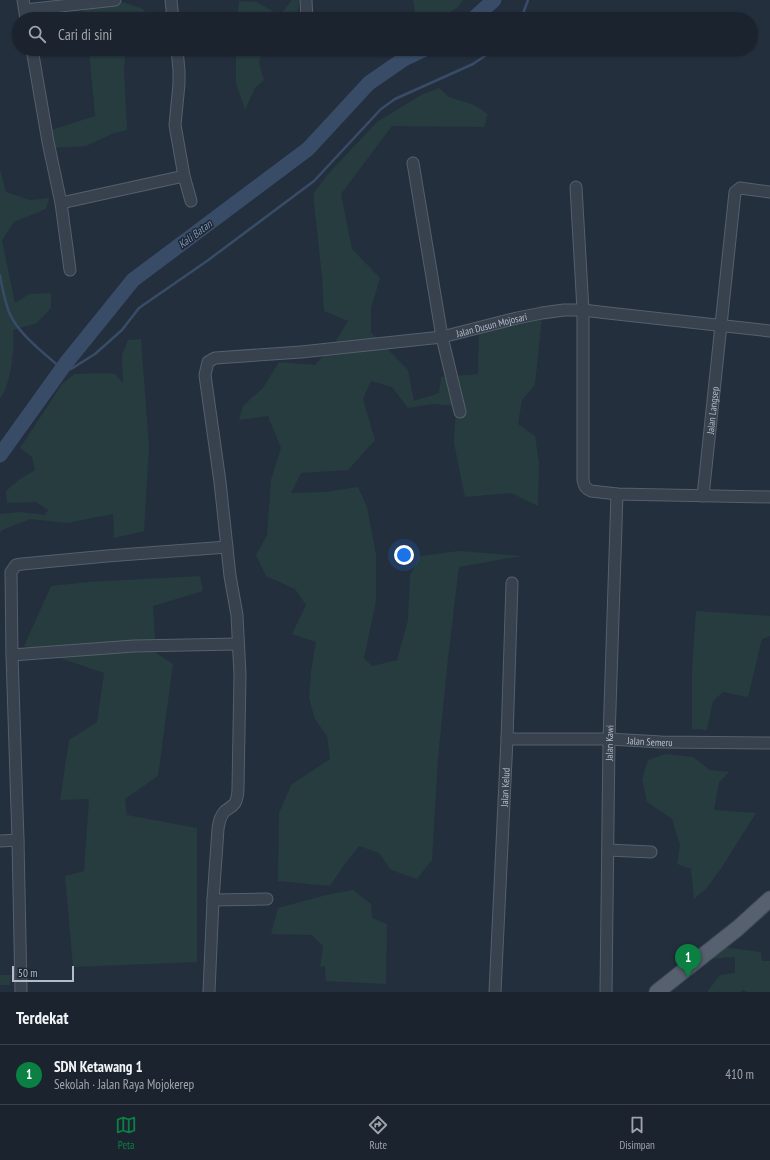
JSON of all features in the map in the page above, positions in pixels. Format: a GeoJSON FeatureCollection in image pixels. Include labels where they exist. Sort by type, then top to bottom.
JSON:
{"type":"FeatureCollection","features":[{"type":"Feature","properties":{"kind":"main road"},"geometry":{"type":"LineString","coordinates":[[657,992],[738,928],[770,899]]}},
{"type":"Feature","properties":{"kind":"street"},"geometry":{"type":"LineString","coordinates":[[25,10],[115,0]]}},
{"type":"Feature","properties":{"kind":"street"},"geometry":{"type":"LineString","coordinates":[[171,0],[172,12]]}},
{"type":"Feature","properties":{"kind":"street"},"geometry":{"type":"LineString","coordinates":[[306,0],[307,12]]}},
{"type":"Feature","properties":{"kind":"street"},"geometry":{"type":"LineString","coordinates":[[33,56],[48,142],[61,203],[70,270]]}},
{"type":"Feature","properties":{"kind":"street"},"geometry":{"type":"LineString","coordinates":[[178,56],[179,84],[175,124],[184,176],[191,201]]}},
{"type":"Feature","properties":{"kind":"street"},"geometry":{"type":"LineString","coordinates":[[413,163],[442,337],[460,412]]}},
{"type":"Feature","properties":{"kind":"street"},"geometry":{"type":"LineString","coordinates":[[61,203],[184,176]]}},
{"type":"Feature","properties":{"kind":"street"},"geometry":{"type":"LineString","coordinates":[[576,187],[583,310],[584,486],[586,489],[591,491],[617,494],[770,496]]}},
{"type":"Feature","properties":{"kind":"street","name":"Jalan Langsep"},"geometry":{"type":"LineString","coordinates":[[704,496],[735,192],[740,188],[770,192]]}},
{"type":"Feature","properties":{"kind":"street","name":"Jalan Dusun Mojosari"},"geometry":{"type":"LineString","coordinates":[[227,547],[220,482],[205,374],[208,362],[214,359],[301,352],[442,337],[517,318],[564,310],[583,310],[770,331]]}},
{"type":"Feature","properties":{"kind":"street","name":"Jalan Kawi"},"geometry":{"type":"LineString","coordinates":[[606,992],[610,740],[617,494]]}},
{"type":"Feature","properties":{"kind":"street"},"geometry":{"type":"LineString","coordinates":[[21,992],[10,572],[16,565],[22,564],[227,547],[237,615],[240,674],[238,788],[236,802],[222,815],[219,821],[213,900],[209,992]]}},
{"type":"Feature","properties":{"kind":"street","name":"Jalan Kelud"},"geometry":{"type":"LineString","coordinates":[[496,992],[512,583]]}},
{"type":"Feature","properties":{"kind":"street"},"geometry":{"type":"LineString","coordinates":[[12,655],[134,646],[238,644]]}},
{"type":"Feature","properties":{"kind":"street","name":"Jalan Semeru"},"geometry":{"type":"LineString","coordinates":[[507,739],[770,743]]}},
{"type":"Feature","properties":{"kind":"street"},"geometry":{"type":"LineString","coordinates":[[0,841],[18,840]]}},
{"type":"Feature","properties":{"kind":"street"},"geometry":{"type":"LineString","coordinates":[[608,850],[651,852]]}},
{"type":"Feature","properties":{"kind":"street"},"geometry":{"type":"LineString","coordinates":[[213,900],[267,899]]}},
{"type":"Feature","properties":{"kind":"green space"},"geometry":{"type":"Polygon","coordinates":[[[82,0],[113,0],[143,9],[145,12],[84,12],[82,0]]]}},
{"type":"Feature","properties":{"kind":"green space"},"geometry":{"type":"Polygon","coordinates":[[[292,0],[299,0],[298,12],[282,12],[292,0]]]}},
{"type":"Feature","properties":{"kind":"green space"},"geometry":{"type":"Polygon","coordinates":[[[413,0],[463,0],[458,7],[450,12],[415,12],[413,0]]]}},
{"type":"Feature","properties":{"kind":"green space"},"geometry":{"type":"Polygon","coordinates":[[[239,1],[256,2],[274,12],[238,12],[239,1]]]}},
{"type":"Feature","properties":{"kind":"green space"},"geometry":{"type":"Polygon","coordinates":[[[90,56],[125,56],[124,68],[127,130],[114,133],[86,146],[51,148],[48,131],[95,116],[90,56]]]}},
{"type":"Feature","properties":{"kind":"green space"},"geometry":{"type":"Polygon","coordinates":[[[236,56],[260,56],[259,63],[264,80],[255,88],[245,110],[236,83],[236,56]]]}},
{"type":"Feature","properties":{"kind":"green space"},"geometry":{"type":"Polygon","coordinates":[[[439,88],[449,97],[474,105],[488,114],[484,127],[392,126],[341,194],[352,249],[380,278],[371,308],[371,332],[408,370],[414,401],[439,393],[441,377],[478,374],[479,328],[542,318],[535,385],[522,400],[518,424],[535,436],[539,463],[538,506],[511,493],[465,497],[454,443],[456,406],[433,404],[408,408],[392,387],[371,381],[363,399],[375,440],[348,470],[301,473],[291,493],[325,492],[358,487],[367,507],[376,555],[376,601],[364,658],[372,666],[397,660],[408,620],[410,575],[420,556],[459,551],[522,556],[459,567],[438,758],[432,860],[417,879],[391,870],[379,853],[359,846],[330,886],[278,881],[279,813],[291,785],[330,759],[327,736],[315,719],[309,698],[311,671],[316,642],[292,634],[306,605],[295,589],[266,576],[256,555],[267,535],[271,480],[281,448],[268,416],[239,420],[243,406],[263,388],[279,362],[315,365],[335,342],[348,321],[324,311],[313,194],[328,174],[377,122],[421,95],[439,88]]]}},
{"type":"Feature","properties":{"kind":"green space"},"geometry":{"type":"Polygon","coordinates":[[[0,170],[6,192],[30,200],[49,198],[46,209],[14,222],[2,240],[15,303],[29,294],[51,293],[51,308],[37,323],[13,330],[13,355],[11,368],[8,382],[0,398],[0,170]]]}},
{"type":"Feature","properties":{"kind":"green space"},"geometry":{"type":"Polygon","coordinates":[[[141,339],[149,447],[144,531],[114,538],[113,514],[67,523],[30,519],[2,530],[0,533],[0,514],[20,512],[45,515],[48,510],[36,502],[7,503],[6,491],[20,479],[35,470],[32,457],[20,448],[62,384],[74,374],[104,373],[115,374],[123,383],[122,355],[128,340],[141,339]]]}},
{"type":"Feature","properties":{"kind":"green space"},"geometry":{"type":"Polygon","coordinates":[[[200,576],[203,591],[153,606],[156,653],[173,664],[158,776],[125,799],[127,815],[197,828],[197,962],[73,967],[65,876],[84,871],[89,799],[60,800],[69,740],[97,722],[104,673],[24,646],[51,586],[88,582],[200,576]]]}},
{"type":"Feature","properties":{"kind":"green space"},"geometry":{"type":"Polygon","coordinates":[[[696,611],[770,616],[770,636],[762,639],[748,697],[723,692],[713,701],[707,730],[692,729],[692,671],[696,611]]]}},
{"type":"Feature","properties":{"kind":"green space"},"geometry":{"type":"Polygon","coordinates":[[[666,754],[693,757],[710,770],[729,772],[719,782],[714,810],[756,813],[722,867],[706,889],[694,899],[691,869],[677,864],[680,845],[672,819],[647,802],[642,780],[648,760],[666,754]]]}},
{"type":"Feature","properties":{"kind":"green space"},"geometry":{"type":"Polygon","coordinates":[[[353,890],[371,904],[372,918],[387,924],[386,984],[326,981],[325,966],[320,967],[323,946],[312,935],[271,934],[278,908],[326,895],[353,890]]]}},
{"type":"Feature","properties":{"kind":"green space"},"geometry":{"type":"Polygon","coordinates":[[[723,947],[761,952],[762,961],[770,961],[770,992],[747,992],[743,990],[740,992],[707,992],[720,975],[735,973],[735,957],[709,959],[723,947]]]}},
{"type":"Feature","properties":{"kind":"green space"},"geometry":{"type":"Polygon","coordinates":[[[0,975],[11,975],[10,985],[0,985],[0,975]]]}},
{"type":"Feature","properties":{"kind":"waterway","name":"Kali Batan"},"geometry":{"type":"LineString","coordinates":[[481,12],[494,0]]}},
{"type":"Feature","properties":{"kind":"waterway"},"geometry":{"type":"LineString","coordinates":[[524,12],[528,0]]}},
{"type":"Feature","properties":{"kind":"waterway","name":"Kali Batan"},"geometry":{"type":"LineString","coordinates":[[0,455],[66,363],[133,280],[308,149],[369,83],[410,56]]}},
{"type":"Feature","properties":{"kind":"waterway"},"geometry":{"type":"LineString","coordinates":[[0,275],[9,312],[18,328],[32,343],[62,369],[71,369],[95,354],[122,330],[139,308],[207,261],[314,181],[381,109],[395,99],[473,64],[485,56]]}},
{"type":"Feature","properties":{"kind":"place","name":"SDN Ketawang 1"},"geometry":{"type":"Point","coordinates":[688,977]}}]}
